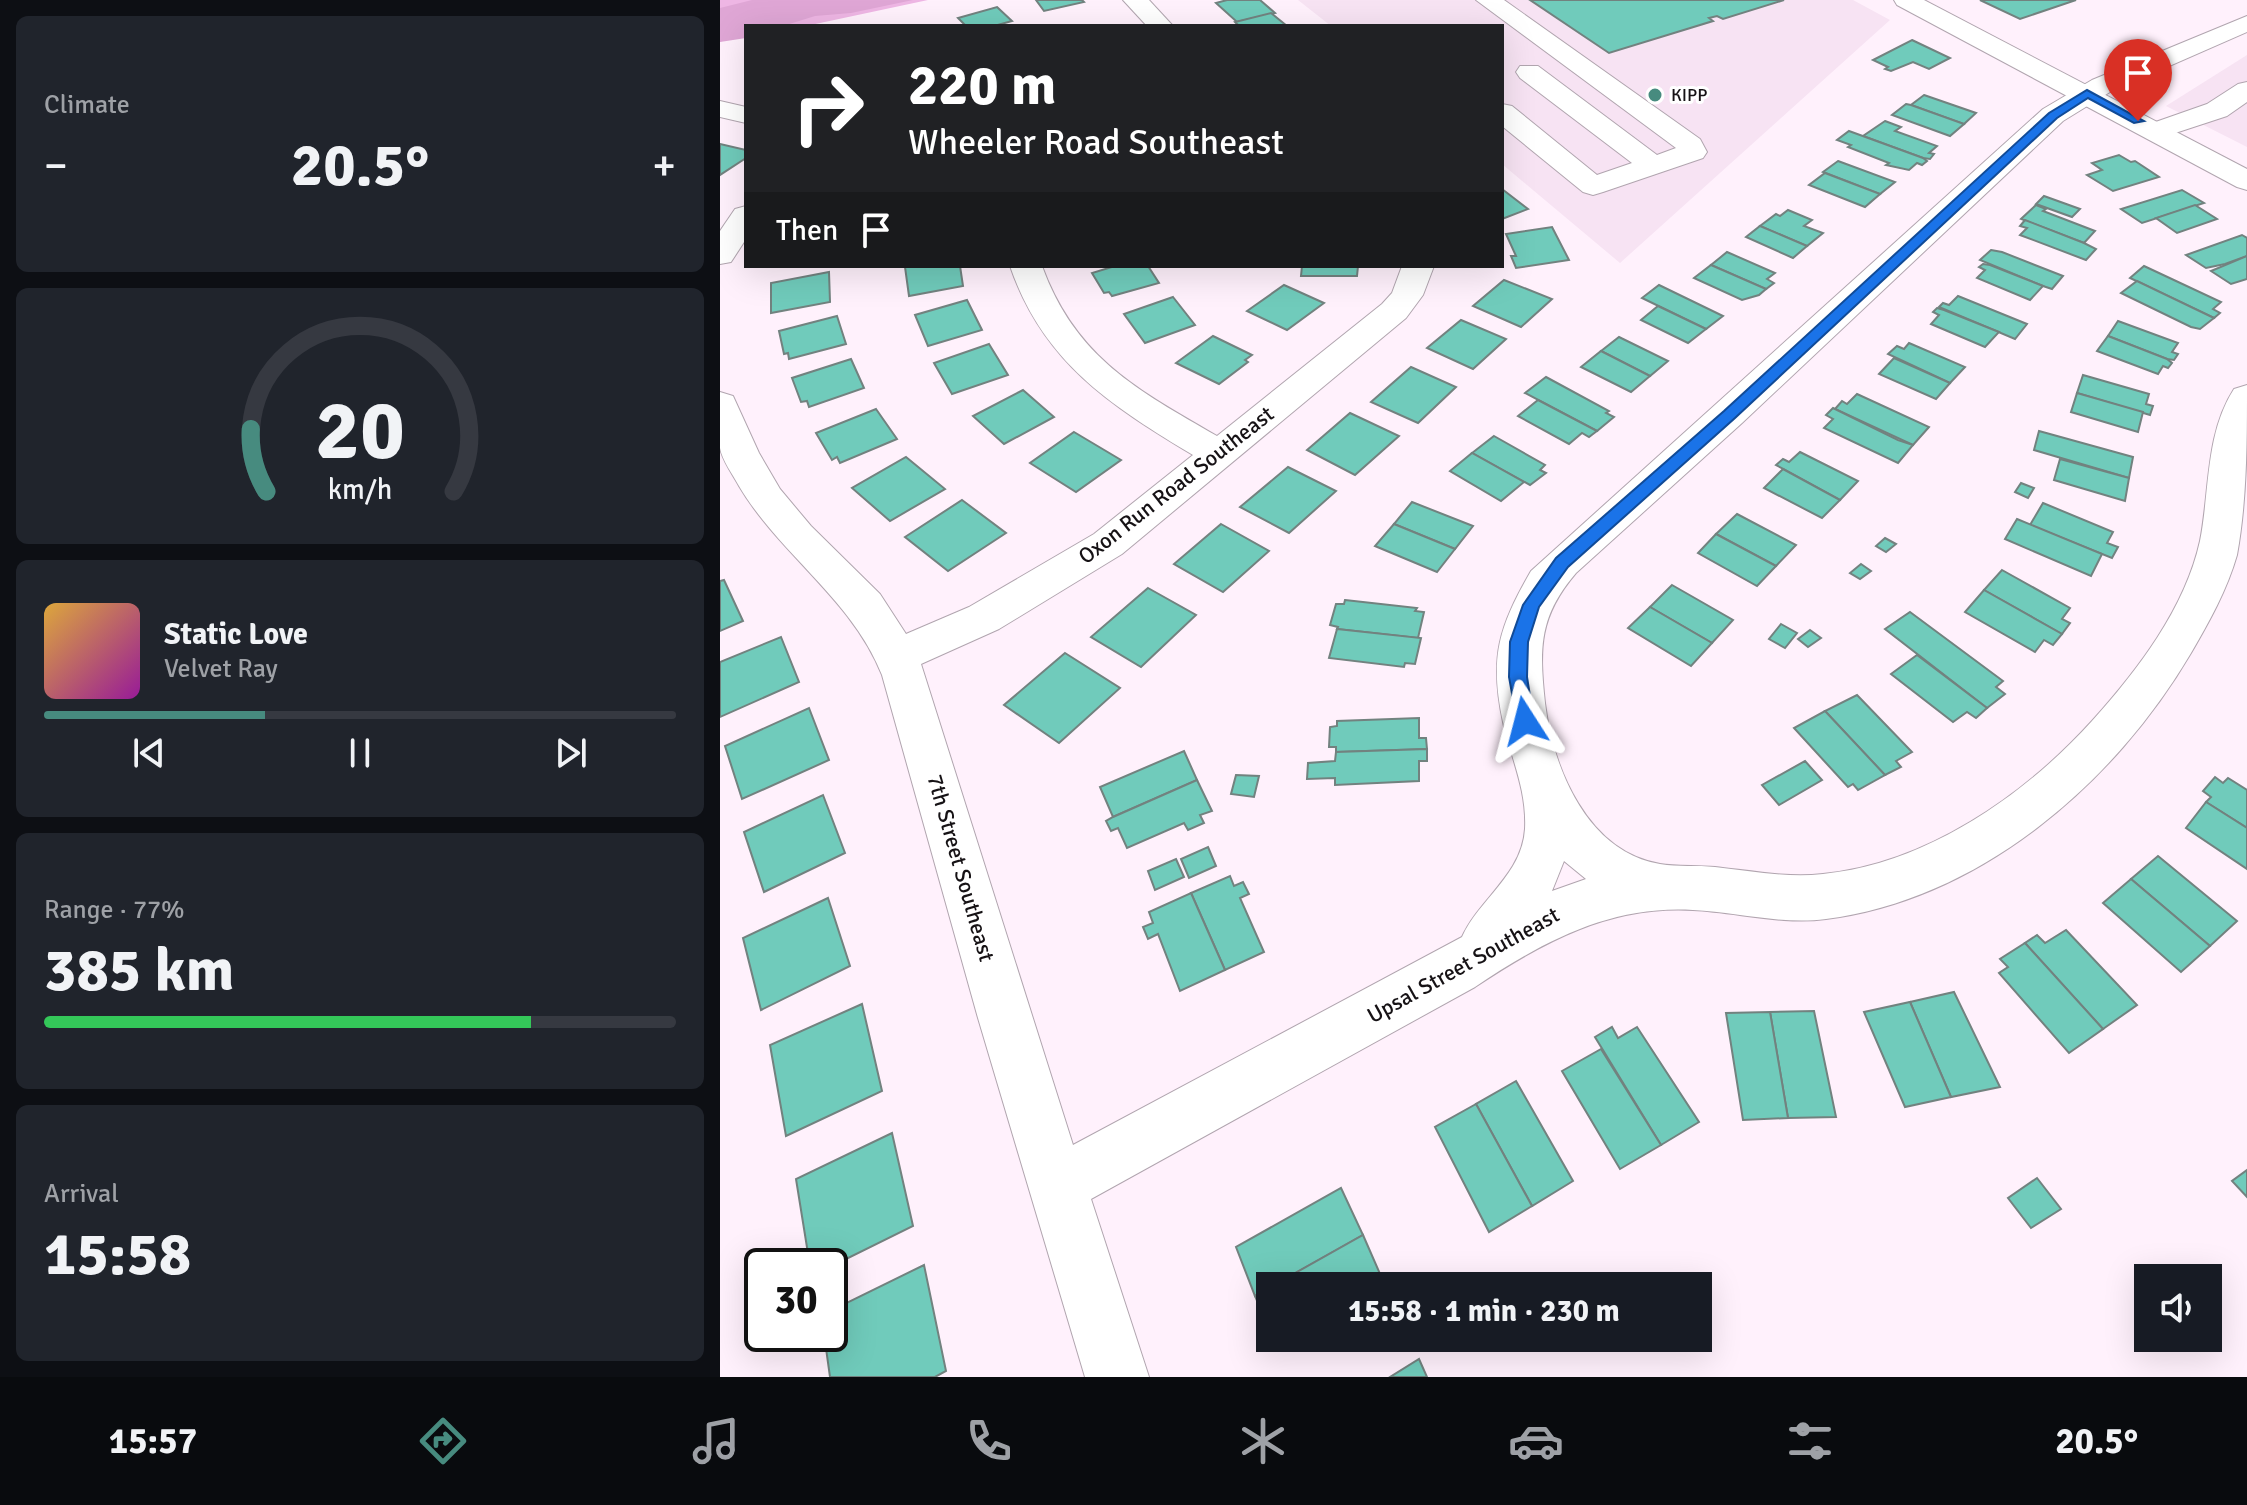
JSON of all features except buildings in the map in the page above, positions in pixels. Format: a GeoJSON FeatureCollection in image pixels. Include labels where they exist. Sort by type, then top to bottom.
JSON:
{"type":"FeatureCollection","features":[{"type":"Feature","properties":{"kind":"street"},"geometry":{"type":"LineString","coordinates":[[1135,0],[1159,24]]}},
{"type":"Feature","properties":{"kind":"street"},"geometry":{"type":"LineString","coordinates":[[1488,0],[1690,145],[1693,152],[1593,186],[1504,114]]}},
{"type":"Feature","properties":{"kind":"street"},"geometry":{"type":"LineString","coordinates":[[1906,0],[2247,181]]}},
{"type":"Feature","properties":{"kind":"street"},"geometry":{"type":"LineString","coordinates":[[1658,886],[1616,871],[1586,855],[1566,827],[1546,787],[1525,721],[1518,656],[1526,617],[1545,582],[1562,563],[1729,415],[2053,115],[2087,94],[2247,23]]}},
{"type":"Feature","properties":{"kind":"street"},"geometry":{"type":"LineString","coordinates":[[1504,78],[1571,59]]}},
{"type":"Feature","properties":{"kind":"street"},"geometry":{"type":"LineString","coordinates":[[1529,72],[1654,166]]}},
{"type":"Feature","properties":{"kind":"street"},"geometry":{"type":"LineString","coordinates":[[2157,131],[2217,110],[2247,90]]}},
{"type":"Feature","properties":{"kind":"street"},"geometry":{"type":"LineString","coordinates":[[720,109],[744,115]]}},
{"type":"Feature","properties":{"kind":"street"},"geometry":{"type":"LineString","coordinates":[[2217,110],[2247,117]]}},
{"type":"Feature","properties":{"kind":"street"},"geometry":{"type":"LineString","coordinates":[[720,255],[744,218]]}},
{"type":"Feature","properties":{"kind":"street"},"geometry":{"type":"LineString","coordinates":[[1027,268],[1054,328],[1088,366],[1142,408],[1217,452]]}},
{"type":"Feature","properties":{"kind":"street","name":"Oxon Run Road Southeast"},"geometry":{"type":"LineString","coordinates":[[897,656],[976,622],[1108,544],[1217,452],[1394,311],[1407,295],[1417,268]]}},
{"type":"Feature","properties":{"kind":"street","name":"Upsal Street Southeast"},"geometry":{"type":"LineString","coordinates":[[1056,1186],[1457,970],[1511,934],[1554,913],[1602,897],[1658,886],[1796,898],[1874,889],[1907,878],[1964,849],[2054,785],[2105,737],[2134,703],[2193,613],[2214,561],[2221,534],[2230,452],[2237,420],[2247,397]]}},
{"type":"Feature","properties":{"kind":"street","name":"7th Street Southeast"},"geometry":{"type":"LineString","coordinates":[[720,404],[741,455],[765,497],[808,549],[864,603],[897,656],[1056,1186],[1117,1377]]}},
{"type":"Feature","properties":{"kind":"street"},"geometry":{"type":"LineString","coordinates":[[1457,970],[1512,912],[1535,875],[1549,831],[1546,787]]}},
{"type":"Feature","properties":{"kind":"shaded area"},"geometry":{"type":"Polygon","coordinates":[[[720,0],[928,0],[815,24],[744,24],[744,27],[720,42],[720,0]]]}},
{"type":"Feature","properties":{"kind":"shaded area"},"geometry":{"type":"Polygon","coordinates":[[[752,0],[913,0],[851,13],[815,16],[789,24],[744,24],[744,38],[720,42],[720,8],[752,0]]]}},
{"type":"Feature","properties":{"kind":"shaded area","name":"KIPP"},"geometry":{"type":"Polygon","coordinates":[[[1298,0],[1853,0],[1890,20],[1620,263],[1504,166],[1504,24],[1328,24],[1298,0]]]}},
{"type":"Feature","properties":{"kind":"shaded area"},"geometry":{"type":"Polygon","coordinates":[[[2247,55],[2247,147],[2166,106],[2247,55]]]}},
{"type":"Feature","properties":{"kind":"place","name":"KIPP"},"geometry":{"type":"Point","coordinates":[1655,95]}},
{"type":"Feature","properties":{"kind":"route"},"geometry":{"type":"LineString","coordinates":[[1525,721],[1518,677],[1519,642],[1531,605],[1562,563],[1729,415],[2053,115],[2087,94],[2138,121]]}}]}
